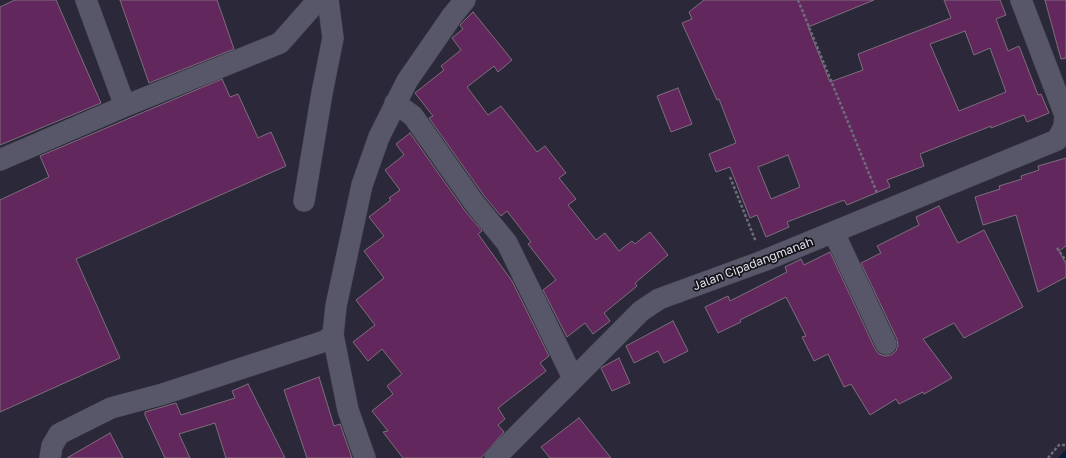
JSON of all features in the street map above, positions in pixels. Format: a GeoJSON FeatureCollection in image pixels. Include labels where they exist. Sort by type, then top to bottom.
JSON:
{"type":"FeatureCollection","features":[{"type":"Feature","properties":{"kind":"street"},"geometry":{"type":"LineString","coordinates":[[86,0],[125,106]]}},
{"type":"Feature","properties":{"kind":"street"},"geometry":{"type":"LineString","coordinates":[[0,160],[125,106],[280,43],[318,0]]}},
{"type":"Feature","properties":{"kind":"street"},"geometry":{"type":"LineString","coordinates":[[304,201],[333,38],[328,0]]}},
{"type":"Feature","properties":{"kind":"street"},"geometry":{"type":"LineString","coordinates":[[365,458],[348,410],[333,335],[336,306],[362,185],[379,137],[407,80],[465,0]]}},
{"type":"Feature","properties":{"kind":"street","name":"Jalan Cipadangmanah"},"geometry":{"type":"LineString","coordinates":[[495,458],[641,311],[659,299],[834,233],[1057,140],[1064,127],[1065,115],[1021,0]]}},
{"type":"Feature","properties":{"kind":"street"},"geometry":{"type":"LineString","coordinates":[[395,103],[413,116],[475,204],[508,243],[573,378]]}},
{"type":"Feature","properties":{"kind":"street"},"geometry":{"type":"LineString","coordinates":[[834,233],[886,344]]}},
{"type":"Feature","properties":{"kind":"street"},"geometry":{"type":"LineString","coordinates":[[50,458],[52,446],[59,434],[111,408],[163,394],[325,341],[333,335]]}},
{"type":"Feature","properties":{"kind":"path"},"geometry":{"type":"LineString","coordinates":[[798,0],[885,212]]}},
{"type":"Feature","properties":{"kind":"path"},"geometry":{"type":"LineString","coordinates":[[730,177],[763,261]]}},
{"type":"Feature","properties":{"kind":"path"},"geometry":{"type":"LineString","coordinates":[[1057,248],[1066,261]]}},
{"type":"Feature","properties":{"kind":"path"},"geometry":{"type":"LineString","coordinates":[[1048,458],[1059,445],[1066,445]]}},
{"type":"Feature","properties":{"kind":"building"},"geometry":{"type":"Polygon","coordinates":[[[15,0],[56,0],[101,103],[0,145],[0,7],[15,0]]]}},
{"type":"Feature","properties":{"kind":"building"},"geometry":{"type":"Polygon","coordinates":[[[120,0],[217,0],[234,49],[149,83],[120,0]]]}},
{"type":"Feature","properties":{"kind":"building"},"geometry":{"type":"Polygon","coordinates":[[[704,0],[874,0],[808,27],[830,82],[863,70],[858,54],[951,18],[944,0],[1000,0],[1006,15],[996,19],[1008,51],[1019,46],[1038,95],[1041,94],[1049,113],[1027,122],[1024,115],[991,128],[991,126],[920,154],[924,166],[887,180],[890,187],[847,205],[844,200],[787,222],[789,227],[766,237],[757,215],[750,218],[730,167],[716,172],[709,154],[736,143],[719,99],[717,100],[682,23],[692,19],[689,12],[704,0]],[[965,31],[930,44],[959,111],[1006,92],[990,48],[974,55],[965,31]],[[788,155],[758,167],[771,199],[800,187],[788,155]]]}},
{"type":"Feature","properties":{"kind":"building"},"geometry":{"type":"Polygon","coordinates":[[[1045,0],[1066,0],[1066,58],[1061,59],[1045,0]]]}},
{"type":"Feature","properties":{"kind":"building"},"geometry":{"type":"Polygon","coordinates":[[[473,12],[512,60],[498,72],[494,66],[467,87],[488,115],[501,106],[537,152],[545,146],[566,173],[559,178],[576,199],[568,205],[596,240],[605,233],[619,251],[632,241],[635,244],[650,232],[668,255],[635,283],[637,286],[604,313],[610,321],[593,334],[585,323],[567,337],[543,290],[556,280],[528,244],[531,242],[507,211],[501,216],[485,197],[429,118],[433,116],[415,93],[444,70],[441,66],[461,50],[452,38],[463,29],[460,25],[473,12]]]}},
{"type":"Feature","properties":{"kind":"building"},"geometry":{"type":"Polygon","coordinates":[[[222,79],[230,97],[238,94],[258,138],[271,132],[286,166],[76,259],[120,358],[0,412],[0,200],[49,177],[40,156],[222,79]]]}},
{"type":"Feature","properties":{"kind":"building"},"geometry":{"type":"Polygon","coordinates":[[[678,88],[692,124],[671,132],[657,96],[678,88]]]}},
{"type":"Feature","properties":{"kind":"building"},"geometry":{"type":"Polygon","coordinates":[[[410,133],[465,211],[482,231],[478,234],[512,281],[549,356],[540,363],[546,371],[498,408],[505,419],[498,425],[504,432],[481,458],[403,458],[383,432],[388,431],[372,411],[393,394],[387,386],[402,374],[382,349],[368,361],[353,342],[375,325],[356,300],[384,278],[364,251],[384,236],[369,217],[391,200],[389,198],[400,190],[385,170],[404,155],[396,144],[410,133]]]}},
{"type":"Feature","properties":{"kind":"building"},"geometry":{"type":"Polygon","coordinates":[[[1066,158],[1066,246],[1059,251],[1066,264],[1066,277],[1038,292],[1016,215],[983,225],[975,197],[1000,189],[999,186],[1022,179],[1021,176],[1039,170],[1038,166],[1066,158]]]}},
{"type":"Feature","properties":{"kind":"building"},"geometry":{"type":"Polygon","coordinates":[[[939,206],[958,243],[984,230],[1023,307],[964,338],[954,323],[923,339],[952,378],[924,394],[923,392],[899,404],[896,399],[870,415],[851,384],[844,387],[828,354],[814,361],[802,337],[806,336],[786,297],[718,333],[705,307],[728,296],[730,301],[787,272],[785,267],[801,259],[804,265],[830,252],[875,349],[879,354],[885,356],[891,355],[896,351],[898,345],[897,339],[861,263],[881,253],[877,246],[919,225],[916,217],[939,206]]]}},
{"type":"Feature","properties":{"kind":"building"},"geometry":{"type":"Polygon","coordinates":[[[673,321],[688,351],[664,363],[658,351],[634,363],[626,346],[673,321]]]}},
{"type":"Feature","properties":{"kind":"building"},"geometry":{"type":"Polygon","coordinates":[[[619,358],[630,383],[612,391],[601,368],[619,358]]]}},
{"type":"Feature","properties":{"kind":"building"},"geometry":{"type":"Polygon","coordinates":[[[319,377],[334,426],[340,424],[352,458],[307,458],[284,390],[319,377]]]}},
{"type":"Feature","properties":{"kind":"building"},"geometry":{"type":"Polygon","coordinates":[[[248,384],[285,458],[226,458],[215,423],[179,434],[190,458],[165,458],[145,412],[176,403],[181,415],[235,398],[232,391],[248,384]]]}},
{"type":"Feature","properties":{"kind":"building"},"geometry":{"type":"Polygon","coordinates":[[[579,418],[611,458],[550,458],[541,447],[579,418]]]}},
{"type":"Feature","properties":{"kind":"building"},"geometry":{"type":"Polygon","coordinates":[[[110,433],[123,458],[67,458],[110,433]]]}},
{"type":"Feature","properties":{"kind":"waterway"},"geometry":{"type":"LineString","coordinates":[[1062,458],[1066,454]]}}]}
